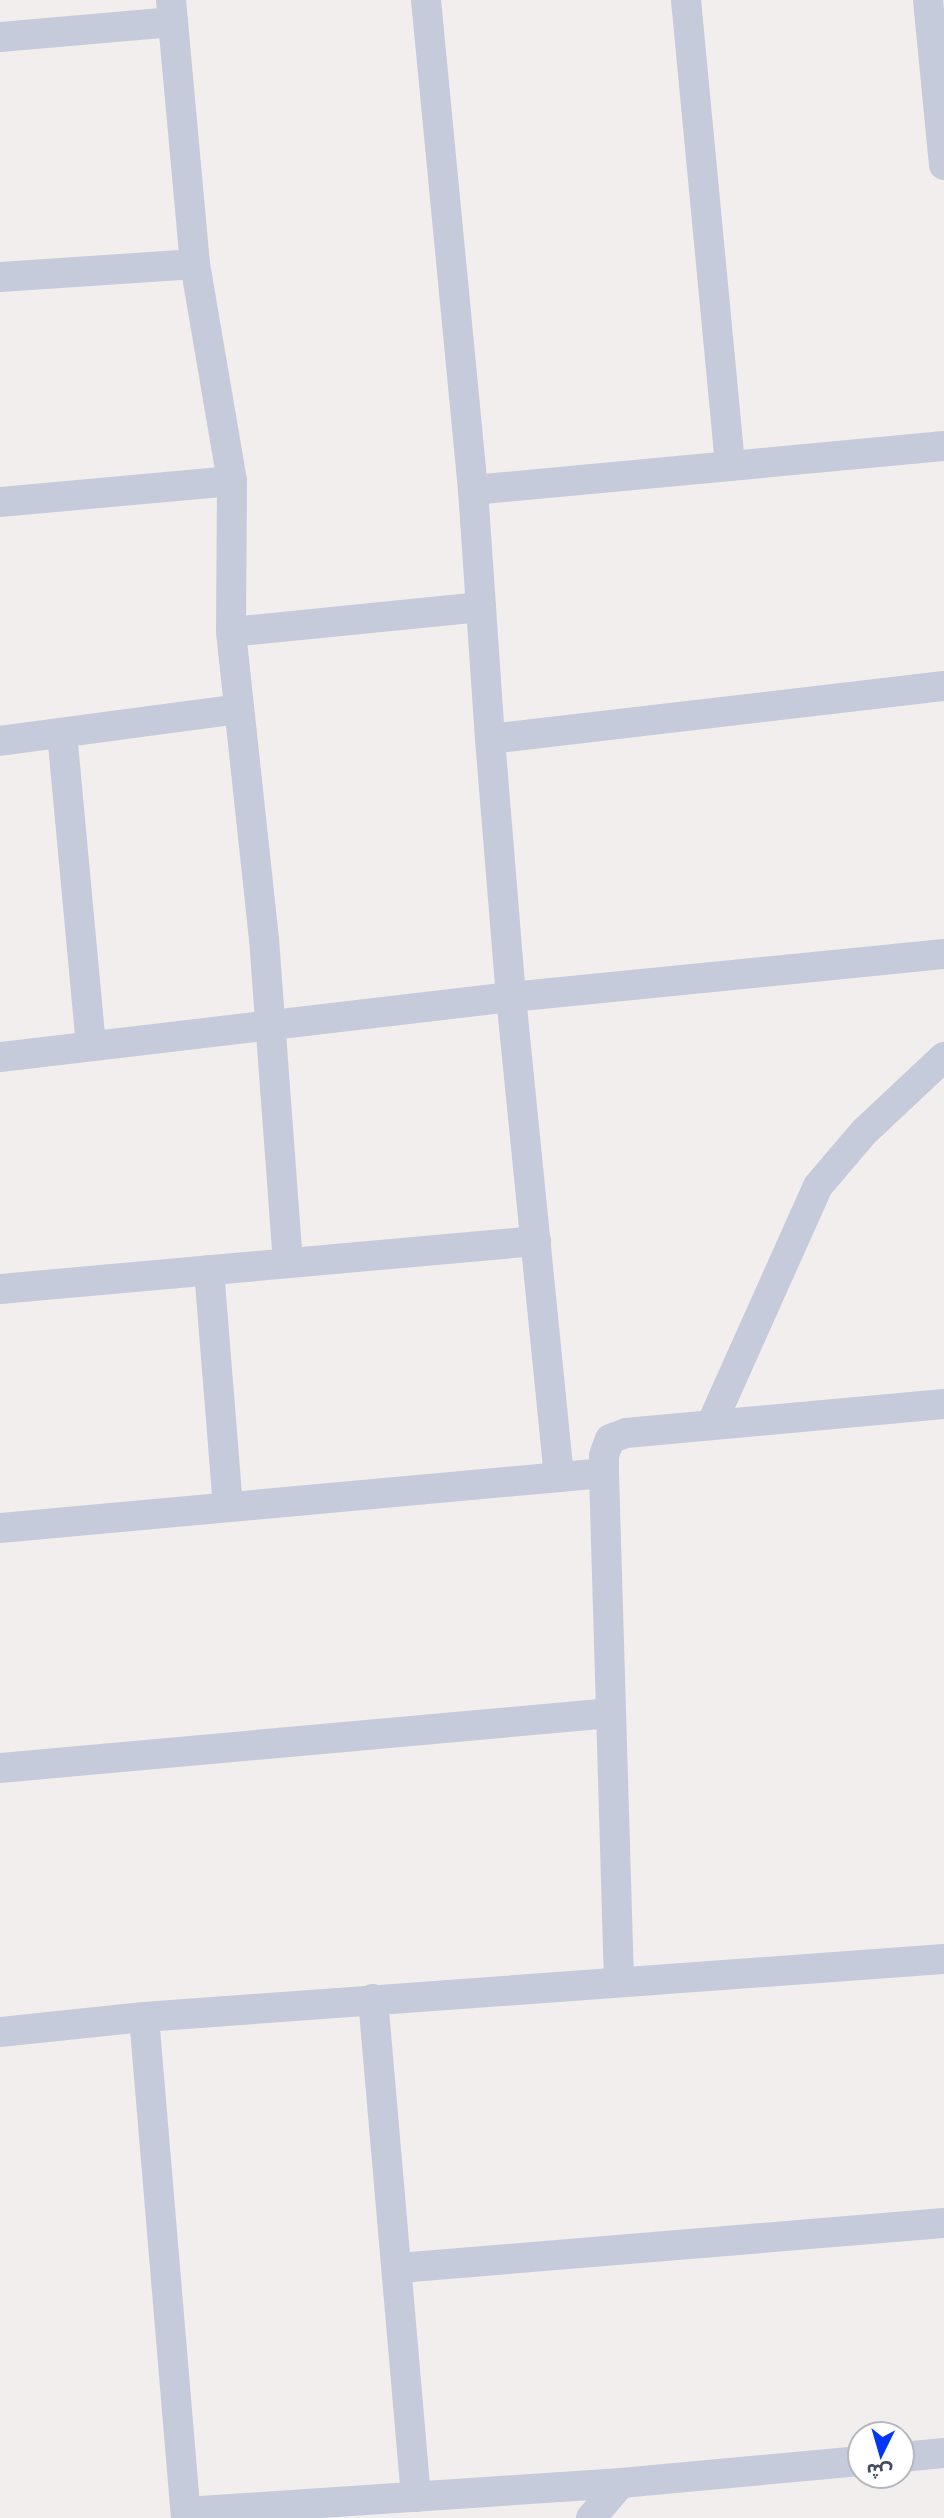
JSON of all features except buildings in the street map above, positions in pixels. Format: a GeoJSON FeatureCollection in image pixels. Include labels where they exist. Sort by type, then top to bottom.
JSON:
{"type":"FeatureCollection","features":[{"type":"Feature","properties":{"kind":"street"},"geometry":{"type":"LineString","coordinates":[[426,0],[473,490],[490,739],[512,997],[559,1477]]}},
{"type":"Feature","properties":{"kind":"street"},"geometry":{"type":"LineString","coordinates":[[686,0],[730,464]]}},
{"type":"Feature","properties":{"kind":"street"},"geometry":{"type":"LineString","coordinates":[[928,0],[944,165]]}},
{"type":"Feature","properties":{"kind":"street"},"geometry":{"type":"LineString","coordinates":[[0,37],[172,11],[195,264],[232,481],[231,632],[271,1023],[288,1264]]}},
{"type":"Feature","properties":{"kind":"street"},"geometry":{"type":"LineString","coordinates":[[0,277],[195,264]]}},
{"type":"Feature","properties":{"kind":"street"},"geometry":{"type":"LineString","coordinates":[[473,490],[944,446]]}},
{"type":"Feature","properties":{"kind":"street"},"geometry":{"type":"LineString","coordinates":[[0,502],[232,481]]}},
{"type":"Feature","properties":{"kind":"street"},"geometry":{"type":"LineString","coordinates":[[231,632],[481,607]]}},
{"type":"Feature","properties":{"kind":"street"},"geometry":{"type":"LineString","coordinates":[[490,739],[944,686]]}},
{"type":"Feature","properties":{"kind":"street"},"geometry":{"type":"LineString","coordinates":[[0,741],[239,709]]}},
{"type":"Feature","properties":{"kind":"street"},"geometry":{"type":"LineString","coordinates":[[62,733],[91,1046]]}},
{"type":"Feature","properties":{"kind":"street"},"geometry":{"type":"LineString","coordinates":[[0,1057],[271,1023],[944,954]]}},
{"type":"Feature","properties":{"kind":"street"},"geometry":{"type":"LineString","coordinates":[[711,1424],[818,1186],[864,1132],[944,1057]]}},
{"type":"Feature","properties":{"kind":"street"},"geometry":{"type":"LineString","coordinates":[[0,1289],[536,1241]]}},
{"type":"Feature","properties":{"kind":"street"},"geometry":{"type":"LineString","coordinates":[[209,1270],[228,1507]]}},
{"type":"Feature","properties":{"kind":"street"},"geometry":{"type":"LineString","coordinates":[[619,1982],[604,1473],[604,1455],[610,1439],[626,1433],[711,1424],[944,1404]]}},
{"type":"Feature","properties":{"kind":"street"},"geometry":{"type":"LineString","coordinates":[[0,1528],[604,1473]]}},
{"type":"Feature","properties":{"kind":"street"},"geometry":{"type":"LineString","coordinates":[[0,1768],[611,1713]]}},
{"type":"Feature","properties":{"kind":"street"},"geometry":{"type":"LineString","coordinates":[[0,2032],[144,2017],[373,1999],[944,1959]]}},
{"type":"Feature","properties":{"kind":"street"},"geometry":{"type":"LineString","coordinates":[[373,1999],[416,2497]]}},
{"type":"Feature","properties":{"kind":"street"},"geometry":{"type":"LineString","coordinates":[[144,2017],[186,2515],[621,2483],[846,2462]]}},
{"type":"Feature","properties":{"kind":"street"},"geometry":{"type":"LineString","coordinates":[[398,2268],[944,2223]]}},
{"type":"Feature","properties":{"kind":"street"},"geometry":{"type":"LineString","coordinates":[[916,2456],[944,2454]]}},
{"type":"Feature","properties":{"kind":"street"},"geometry":{"type":"LineString","coordinates":[[591,2518],[621,2483]]}}]}
